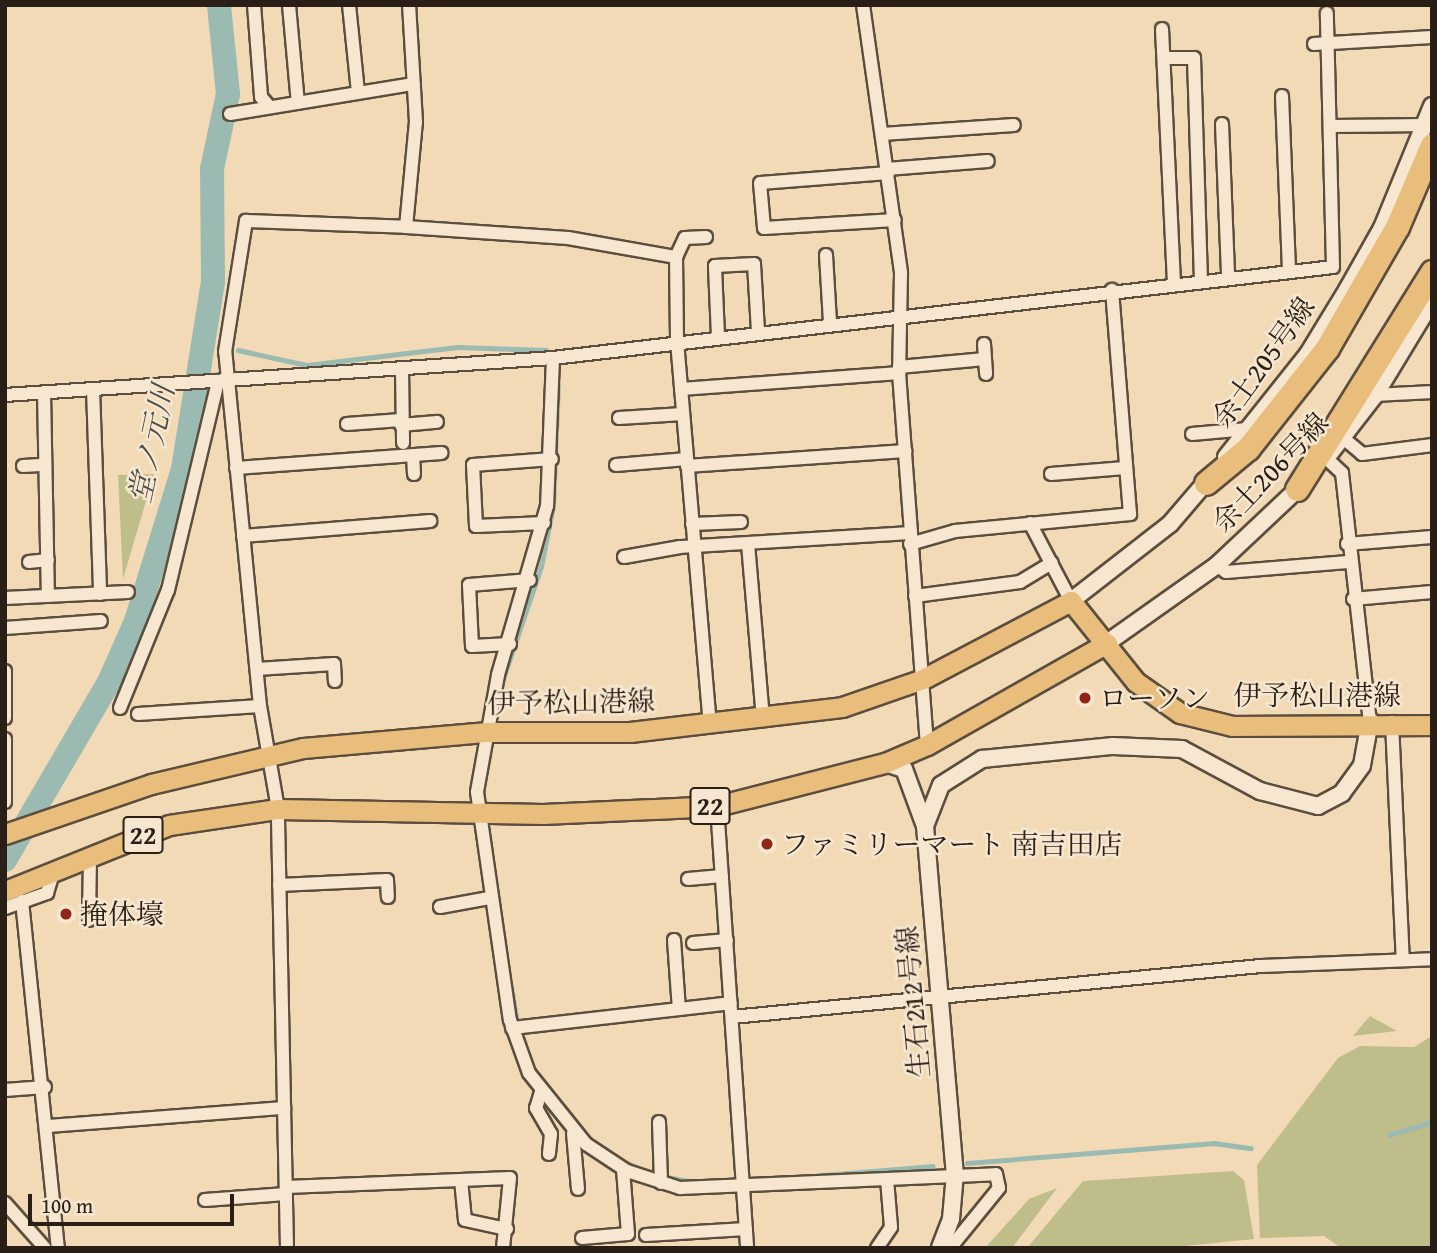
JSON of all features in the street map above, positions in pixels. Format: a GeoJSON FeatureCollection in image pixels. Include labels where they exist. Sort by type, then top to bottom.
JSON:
{"type":"FeatureCollection","features":[{"type":"Feature","properties":{"kind":"highway"},"geometry":{"type":"LineString","coordinates":[[1206,483],[1289,401],[1367,285],[1429,133]]}},
{"type":"Feature","properties":{"kind":"highway"},"geometry":{"type":"LineString","coordinates":[[1297,489],[1369,393],[1432,272]]}},
{"type":"Feature","properties":{"kind":"main road","name":"伊予松山港線"},"geometry":{"type":"LineString","coordinates":[[5,834],[69,808],[266,755],[487,732],[763,720],[842,707],[923,679],[1071,601],[1136,682],[1180,713],[1233,726],[1370,721],[1432,725]]}},
{"type":"Feature","properties":{"kind":"main road","name":"22"},"geometry":{"type":"LineString","coordinates":[[15,893],[54,870],[169,825],[278,809],[479,811],[717,806],[885,763],[928,745],[1107,643]]}},
{"type":"Feature","properties":{"kind":"street"},"geometry":{"type":"LineString","coordinates":[[254,5],[261,97],[268,105]]}},
{"type":"Feature","properties":{"kind":"street"},"geometry":{"type":"LineString","coordinates":[[289,5],[298,103]]}},
{"type":"Feature","properties":{"kind":"street"},"geometry":{"type":"LineString","coordinates":[[349,5],[358,92]]}},
{"type":"Feature","properties":{"kind":"street"},"geometry":{"type":"LineString","coordinates":[[407,226],[414,84],[409,5]]}},
{"type":"Feature","properties":{"kind":"street"},"geometry":{"type":"LineString","coordinates":[[863,5],[895,220],[899,370],[928,745]]}},
{"type":"Feature","properties":{"kind":"street"},"geometry":{"type":"LineString","coordinates":[[5,395],[553,358],[1201,278],[1333,267],[1338,254],[1327,13]]}},
{"type":"Feature","properties":{"kind":"street"},"geometry":{"type":"LineString","coordinates":[[1393,25],[1394,40]]}},
{"type":"Feature","properties":{"kind":"street"},"geometry":{"type":"LineString","coordinates":[[1162,29],[1164,60],[1161,139],[1164,221],[1174,282]]}},
{"type":"Feature","properties":{"kind":"street"},"geometry":{"type":"LineString","coordinates":[[1314,44],[1432,37]]}},
{"type":"Feature","properties":{"kind":"street"},"geometry":{"type":"LineString","coordinates":[[1149,63],[1194,58],[1201,278]]}},
{"type":"Feature","properties":{"kind":"street"},"geometry":{"type":"LineString","coordinates":[[230,114],[268,105],[298,103],[414,84]]}},
{"type":"Feature","properties":{"kind":"street"},"geometry":{"type":"LineString","coordinates":[[1282,96],[1289,270]]}},
{"type":"Feature","properties":{"kind":"street","name":"余土205号線"},"geometry":{"type":"LineString","coordinates":[[1071,601],[1170,524],[1206,483],[1308,354],[1382,228],[1429,133],[1432,106]]}},
{"type":"Feature","properties":{"kind":"street"},"geometry":{"type":"LineString","coordinates":[[1316,113],[1331,113]]}},
{"type":"Feature","properties":{"kind":"street"},"geometry":{"type":"LineString","coordinates":[[1268,118],[1282,118]]}},
{"type":"Feature","properties":{"kind":"street"},"geometry":{"type":"LineString","coordinates":[[1222,124],[1228,275]]}},
{"type":"Feature","properties":{"kind":"street"},"geometry":{"type":"LineString","coordinates":[[1331,126],[1429,133]]}},
{"type":"Feature","properties":{"kind":"street"},"geometry":{"type":"LineString","coordinates":[[882,134],[1009,130]]}},
{"type":"Feature","properties":{"kind":"street"},"geometry":{"type":"LineString","coordinates":[[895,220],[764,228],[760,183],[988,161]]}},
{"type":"Feature","properties":{"kind":"street"},"geometry":{"type":"LineString","coordinates":[[1272,195],[1286,194]]}},
{"type":"Feature","properties":{"kind":"street"},"geometry":{"type":"LineString","coordinates":[[120,708],[167,590],[219,381],[246,220],[407,226],[568,238],[676,257]]}},
{"type":"Feature","properties":{"kind":"street"},"geometry":{"type":"LineString","coordinates":[[706,237],[685,238],[676,257],[677,341],[710,724]]}},
{"type":"Feature","properties":{"kind":"street"},"geometry":{"type":"LineString","coordinates":[[825,256],[830,323]]}},
{"type":"Feature","properties":{"kind":"street"},"geometry":{"type":"LineString","coordinates":[[718,336],[715,266],[754,264],[758,331]]}},
{"type":"Feature","properties":{"kind":"street"},"geometry":{"type":"LineString","coordinates":[[632,552],[694,546],[910,538],[1130,514],[1112,290]]}},
{"type":"Feature","properties":{"kind":"street","name":"余土206号線"},"geometry":{"type":"LineString","coordinates":[[1107,643],[1217,565],[1297,489],[1342,438],[1369,393],[1432,301]]}},
{"type":"Feature","properties":{"kind":"street"},"geometry":{"type":"LineString","coordinates":[[984,344],[986,373]]}},
{"type":"Feature","properties":{"kind":"street"},"geometry":{"type":"LineString","coordinates":[[553,358],[552,459],[544,523],[487,732],[479,811],[489,898],[517,1028],[541,1092],[573,1133],[623,1169],[661,1183],[743,1189],[992,1173],[1000,1180],[950,1248]]}},
{"type":"Feature","properties":{"kind":"street"},"geometry":{"type":"LineString","coordinates":[[681,389],[899,370],[985,359]]}},
{"type":"Feature","properties":{"kind":"street"},"geometry":{"type":"LineString","coordinates":[[402,368],[402,443]]}},
{"type":"Feature","properties":{"kind":"street"},"geometry":{"type":"LineString","coordinates":[[219,381],[236,468],[266,755],[278,809],[287,1248]]}},
{"type":"Feature","properties":{"kind":"street"},"geometry":{"type":"LineString","coordinates":[[93,389],[100,594]]}},
{"type":"Feature","properties":{"kind":"street"},"geometry":{"type":"LineString","coordinates":[[44,392],[48,596]]}},
{"type":"Feature","properties":{"kind":"street"},"geometry":{"type":"LineString","coordinates":[[1369,393],[1432,392]]}},
{"type":"Feature","properties":{"kind":"street"},"geometry":{"type":"LineString","coordinates":[[619,418],[683,414]]}},
{"type":"Feature","properties":{"kind":"street"},"geometry":{"type":"LineString","coordinates":[[347,424],[437,422]]}},
{"type":"Feature","properties":{"kind":"street"},"geometry":{"type":"LineString","coordinates":[[1192,434],[1248,429]]}},
{"type":"Feature","properties":{"kind":"street"},"geometry":{"type":"LineString","coordinates":[[1342,438],[1362,454],[1432,445]]}},
{"type":"Feature","properties":{"kind":"street"},"geometry":{"type":"LineString","coordinates":[[616,465],[905,451]]}},
{"type":"Feature","properties":{"kind":"street"},"geometry":{"type":"LineString","coordinates":[[236,468],[360,466],[413,455],[441,453]]}},
{"type":"Feature","properties":{"kind":"street"},"geometry":{"type":"LineString","coordinates":[[413,455],[414,474]]}},
{"type":"Feature","properties":{"kind":"street"},"geometry":{"type":"LineString","coordinates":[[925,826],[941,785],[982,759],[1113,746],[1182,749],[1270,795],[1318,806],[1342,793],[1362,765],[1370,721],[1348,562],[1342,472],[1326,458]]}},
{"type":"Feature","properties":{"kind":"street"},"geometry":{"type":"LineString","coordinates":[[544,523],[476,526],[473,465],[552,459]]}},
{"type":"Feature","properties":{"kind":"street"},"geometry":{"type":"LineString","coordinates":[[23,467],[45,465]]}},
{"type":"Feature","properties":{"kind":"street"},"geometry":{"type":"LineString","coordinates":[[1052,474],[1125,468]]}},
{"type":"Feature","properties":{"kind":"street"},"geometry":{"type":"LineString","coordinates":[[243,536],[321,530],[393,531],[430,521]]}},
{"type":"Feature","properties":{"kind":"street"},"geometry":{"type":"LineString","coordinates":[[692,524],[741,522]]}},
{"type":"Feature","properties":{"kind":"street"},"geometry":{"type":"LineString","coordinates":[[1030,523],[1071,601]]}},
{"type":"Feature","properties":{"kind":"street"},"geometry":{"type":"LineString","coordinates":[[321,530],[321,544]]}},
{"type":"Feature","properties":{"kind":"street"},"geometry":{"type":"LineString","coordinates":[[1347,544],[1432,537]]}},
{"type":"Feature","properties":{"kind":"street"},"geometry":{"type":"LineString","coordinates":[[748,544],[763,720]]}},
{"type":"Feature","properties":{"kind":"street"},"geometry":{"type":"LineString","coordinates":[[29,562],[47,560]]}},
{"type":"Feature","properties":{"kind":"street"},"geometry":{"type":"LineString","coordinates":[[1217,565],[1226,572],[1348,562]]}},
{"type":"Feature","properties":{"kind":"street"},"geometry":{"type":"LineString","coordinates":[[915,596],[1020,582],[1052,563]]}},
{"type":"Feature","properties":{"kind":"street"},"geometry":{"type":"LineString","coordinates":[[510,644],[472,646],[469,585],[530,580]]}},
{"type":"Feature","properties":{"kind":"street"},"geometry":{"type":"LineString","coordinates":[[5,598],[128,592]]}},
{"type":"Feature","properties":{"kind":"street"},"geometry":{"type":"LineString","coordinates":[[1353,599],[1432,592]]}},
{"type":"Feature","properties":{"kind":"street"},"geometry":{"type":"LineString","coordinates":[[5,628],[101,621]]}},
{"type":"Feature","properties":{"kind":"street"},"geometry":{"type":"LineString","coordinates":[[257,669],[334,664],[335,681]]}},
{"type":"Feature","properties":{"kind":"street"},"geometry":{"type":"LineString","coordinates":[[5,671],[5,718]]}},
{"type":"Feature","properties":{"kind":"street"},"geometry":{"type":"LineString","coordinates":[[138,714],[260,706]]}},
{"type":"Feature","properties":{"kind":"street"},"geometry":{"type":"LineString","coordinates":[[1392,722],[1403,960]]}},
{"type":"Feature","properties":{"kind":"street"},"geometry":{"type":"LineString","coordinates":[[5,739],[5,802]]}},
{"type":"Feature","properties":{"kind":"street"},"geometry":{"type":"LineString","coordinates":[[885,763],[904,769],[925,826]]}},
{"type":"Feature","properties":{"kind":"street"},"geometry":{"type":"LineString","coordinates":[[717,806],[747,1248]]}},
{"type":"Feature","properties":{"kind":"street","name":"生石212号線"},"geometry":{"type":"LineString","coordinates":[[925,826],[955,1174],[951,1219],[940,1248]]}},
{"type":"Feature","properties":{"kind":"street"},"geometry":{"type":"LineString","coordinates":[[89,920],[90,855]]}},
{"type":"Feature","properties":{"kind":"street"},"geometry":{"type":"LineString","coordinates":[[688,879],[722,876]]}},
{"type":"Feature","properties":{"kind":"street"},"geometry":{"type":"LineString","coordinates":[[279,886],[387,880],[387,897]]}},
{"type":"Feature","properties":{"kind":"street"},"geometry":{"type":"LineString","coordinates":[[5,908],[15,893]]}},
{"type":"Feature","properties":{"kind":"street"},"geometry":{"type":"LineString","coordinates":[[15,893],[45,1087],[58,1248]]}},
{"type":"Feature","properties":{"kind":"street"},"geometry":{"type":"LineString","coordinates":[[440,907],[489,898]]}},
{"type":"Feature","properties":{"kind":"street"},"geometry":{"type":"LineString","coordinates":[[674,940],[678,1009]]}},
{"type":"Feature","properties":{"kind":"street"},"geometry":{"type":"LineString","coordinates":[[693,943],[727,940]]}},
{"type":"Feature","properties":{"kind":"street"},"geometry":{"type":"LineString","coordinates":[[517,1028],[678,1009],[731,1010],[940,1002],[1261,966],[1432,958]]}},
{"type":"Feature","properties":{"kind":"street"},"geometry":{"type":"LineString","coordinates":[[5,1090],[45,1087]]}},
{"type":"Feature","properties":{"kind":"street"},"geometry":{"type":"LineString","coordinates":[[541,1092],[536,1108],[551,1134],[549,1154]]}},
{"type":"Feature","properties":{"kind":"street"},"geometry":{"type":"LineString","coordinates":[[48,1126],[284,1108]]}},
{"type":"Feature","properties":{"kind":"street"},"geometry":{"type":"LineString","coordinates":[[659,1122],[661,1183]]}},
{"type":"Feature","properties":{"kind":"street"},"geometry":{"type":"LineString","coordinates":[[573,1133],[578,1189]]}},
{"type":"Feature","properties":{"kind":"street"},"geometry":{"type":"LineString","coordinates":[[582,1238],[629,1241],[623,1169]]}},
{"type":"Feature","properties":{"kind":"street"},"geometry":{"type":"LineString","coordinates":[[205,1200],[286,1191],[510,1178],[503,1248]]}},
{"type":"Feature","properties":{"kind":"street"},"geometry":{"type":"LineString","coordinates":[[877,1248],[891,1227],[887,1179]]}},
{"type":"Feature","properties":{"kind":"street"},"geometry":{"type":"LineString","coordinates":[[461,1180],[465,1220],[507,1229]]}},
{"type":"Feature","properties":{"kind":"street"},"geometry":{"type":"LineString","coordinates":[[5,1203],[45,1248]]}},
{"type":"Feature","properties":{"kind":"street"},"geometry":{"type":"LineString","coordinates":[[646,1235],[746,1229]]}},
{"type":"Feature","properties":{"kind":"shaded area"},"geometry":{"type":"Polygon","coordinates":[[[154,474],[123,579],[118,475],[154,474]]]}},
{"type":"Feature","properties":{"kind":"shaded area"},"geometry":{"type":"Polygon","coordinates":[[[1370,1016],[1397,1031],[1353,1036],[1370,1016]]]}},
{"type":"Feature","properties":{"kind":"shaded area"},"geometry":{"type":"Polygon","coordinates":[[[1432,1036],[1432,1248],[1341,1248],[1324,1236],[1260,1238],[1257,1165],[1338,1058],[1360,1046],[1414,1047],[1432,1036]]]}},
{"type":"Feature","properties":{"kind":"shaded area"},"geometry":{"type":"Polygon","coordinates":[[[1233,1171],[1244,1180],[1254,1239],[1166,1248],[1027,1248],[1083,1181],[1233,1171]]]}},
{"type":"Feature","properties":{"kind":"shaded area"},"geometry":{"type":"Polygon","coordinates":[[[1057,1188],[1012,1248],[985,1248],[1029,1199],[1057,1188]]]}},
{"type":"Feature","properties":{"kind":"waterway","name":"堂ノ元川"},"geometry":{"type":"LineString","coordinates":[[5,860],[109,682],[136,621],[183,469],[213,281],[212,169],[228,94],[219,5]]}},
{"type":"Feature","properties":{"kind":"waterway"},"geometry":{"type":"LineString","coordinates":[[238,350],[307,365],[457,347],[546,350]]}},
{"type":"Feature","properties":{"kind":"waterway"},"geometry":{"type":"LineString","coordinates":[[502,682],[541,567],[553,506],[558,384]]}},
{"type":"Feature","properties":{"kind":"waterway"},"geometry":{"type":"LineString","coordinates":[[511,985],[518,1025]]}},
{"type":"Feature","properties":{"kind":"waterway"},"geometry":{"type":"LineString","coordinates":[[1389,1135],[1432,1122]]}},
{"type":"Feature","properties":{"kind":"waterway"},"geometry":{"type":"LineString","coordinates":[[967,1163],[1214,1143],[1251,1148]]}},
{"type":"Feature","properties":{"kind":"waterway"},"geometry":{"type":"LineString","coordinates":[[622,1161],[646,1171]]}},
{"type":"Feature","properties":{"kind":"waterway"},"geometry":{"type":"LineString","coordinates":[[800,1177],[933,1166]]}},
{"type":"Feature","properties":{"kind":"waterway"},"geometry":{"type":"LineString","coordinates":[[666,1177],[693,1182]]}},
{"type":"Feature","properties":{"kind":"place","name":"ローソン"},"geometry":{"type":"Point","coordinates":[1085,698]}},
{"type":"Feature","properties":{"kind":"place","name":"ファミリーマート 南吉田店"},"geometry":{"type":"Point","coordinates":[767,844]}},
{"type":"Feature","properties":{"kind":"place","name":"掩体壕"},"geometry":{"type":"Point","coordinates":[66,914]}}]}
